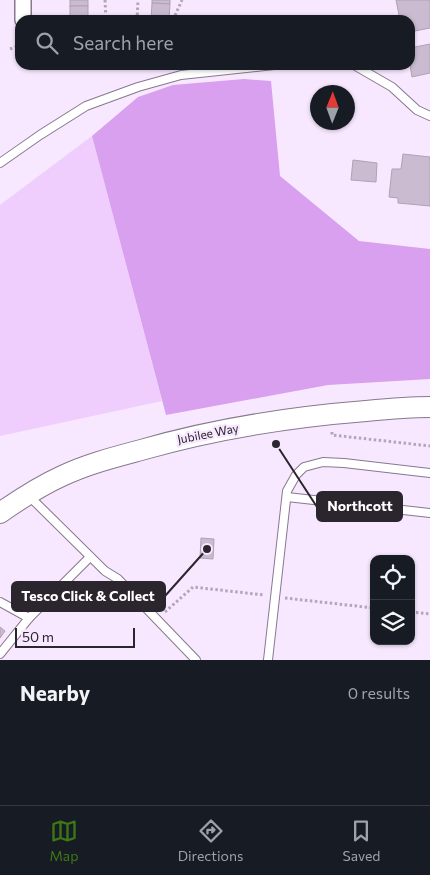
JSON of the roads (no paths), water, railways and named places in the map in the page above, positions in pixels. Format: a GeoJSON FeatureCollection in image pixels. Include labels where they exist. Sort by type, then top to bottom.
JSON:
{"type":"FeatureCollection","features":[{"type":"Feature","properties":{"kind":"street"},"geometry":{"type":"LineString","coordinates":[[23,0],[23,15]]}},
{"type":"Feature","properties":{"kind":"street","name":"Jubilee Way"},"geometry":{"type":"LineString","coordinates":[[0,513],[28,494],[63,475],[178,439],[264,423],[329,414],[430,407]]}},
{"type":"Feature","properties":{"kind":"lane"},"geometry":{"type":"LineString","coordinates":[[0,162],[86,106],[138,87],[181,75],[228,70]]}},
{"type":"Feature","properties":{"kind":"lane"},"geometry":{"type":"LineString","coordinates":[[363,70],[392,87],[416,110],[430,116]]}},
{"type":"Feature","properties":{"kind":"lane"},"geometry":{"type":"LineString","coordinates":[[268,660],[287,491],[296,475],[304,466],[323,462],[430,473]]}},
{"type":"Feature","properties":{"kind":"lane"},"geometry":{"type":"LineString","coordinates":[[28,494],[90,557],[118,579],[196,660]]}},
{"type":"Feature","properties":{"kind":"lane"},"geometry":{"type":"LineString","coordinates":[[287,497],[430,513]]}},
{"type":"Feature","properties":{"kind":"lane"},"geometry":{"type":"LineString","coordinates":[[0,654],[29,618],[90,557]]}},
{"type":"Feature","properties":{"kind":"lane"},"geometry":{"type":"LineString","coordinates":[[0,602],[29,618]]}},
{"type":"Feature","properties":{"kind":"place","name":"Northcott"},"geometry":{"type":"Point","coordinates":[276,444]}},
{"type":"Feature","properties":{"kind":"place","name":"Tesco Click & Collect"},"geometry":{"type":"Point","coordinates":[207,549]}}]}
